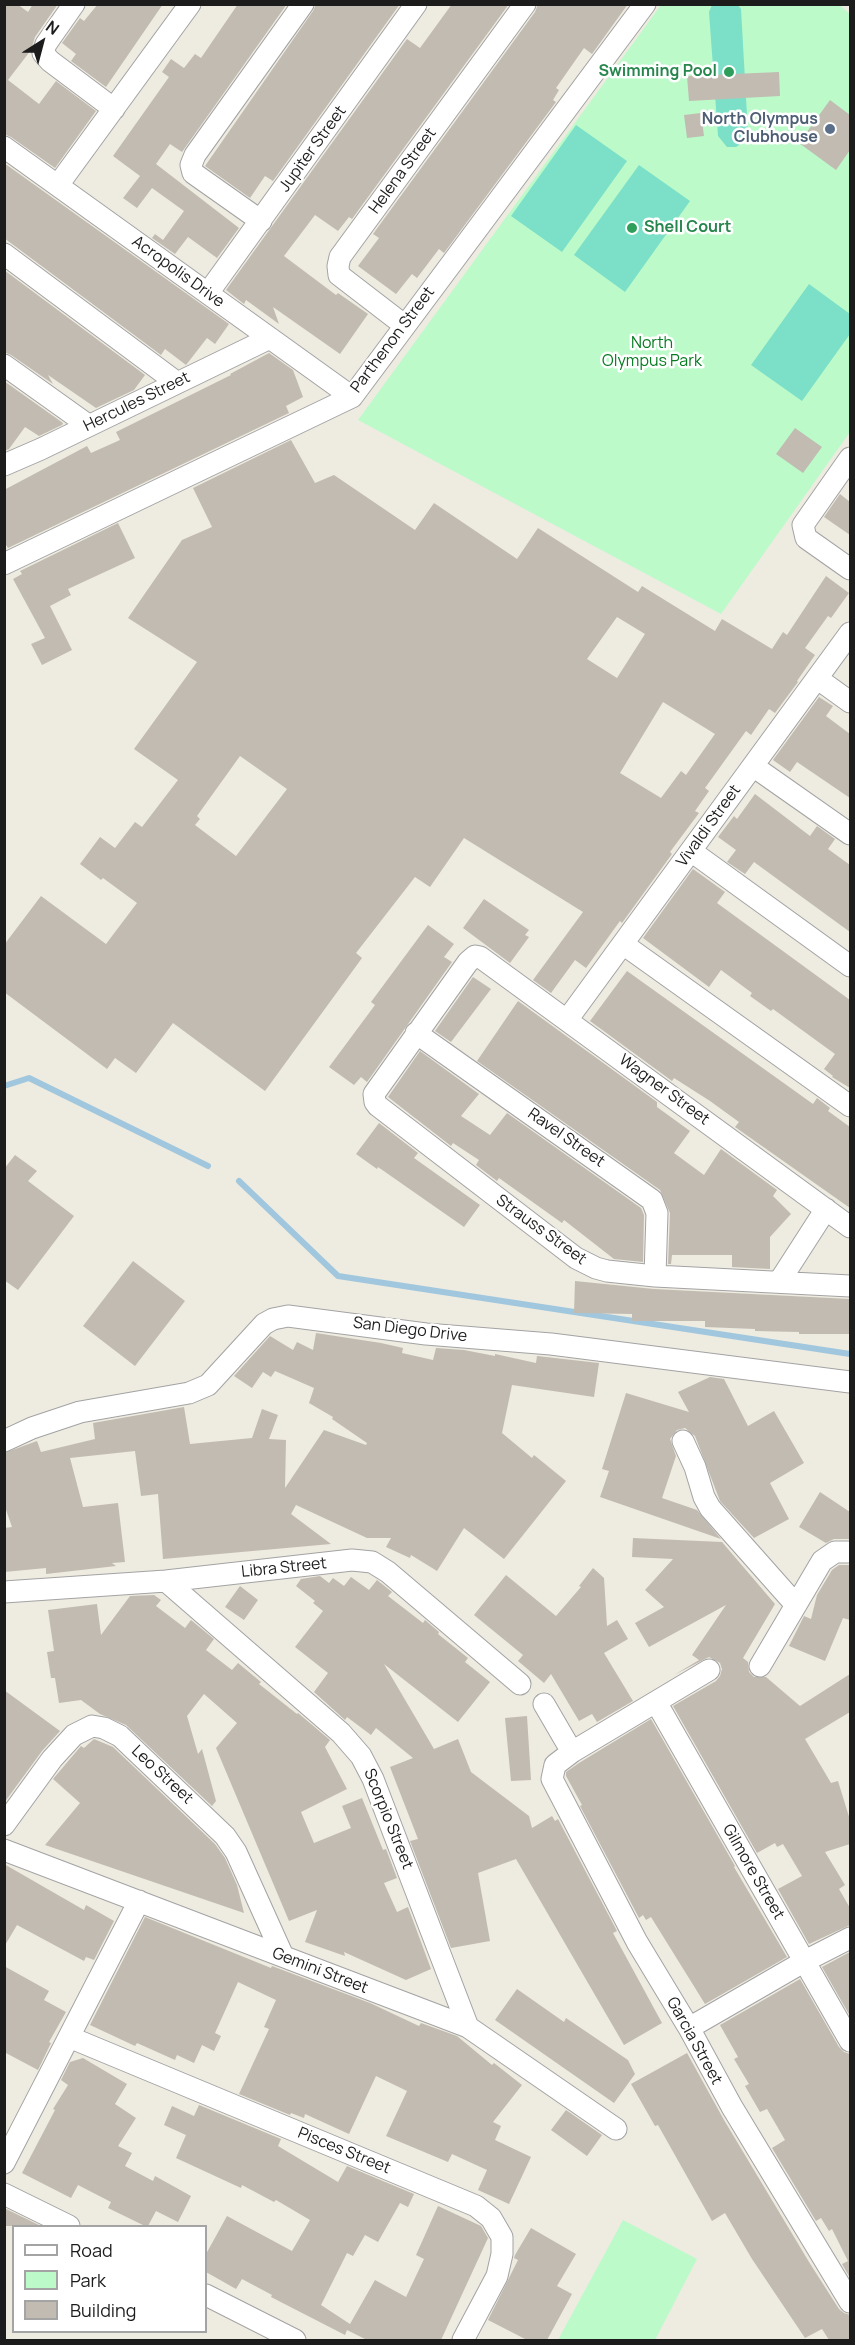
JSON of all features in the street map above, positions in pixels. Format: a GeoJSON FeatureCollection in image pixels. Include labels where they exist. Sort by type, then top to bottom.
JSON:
{"type":"FeatureCollection","features":[{"type":"Feature","properties":{"kind":"street"},"geometry":{"type":"LineString","coordinates":[[74,4],[46,44],[43,53],[50,61],[114,109]]}},
{"type":"Feature","properties":{"kind":"street"},"geometry":{"type":"LineString","coordinates":[[58,185],[190,4]]}},
{"type":"Feature","properties":{"kind":"street"},"geometry":{"type":"LineString","coordinates":[[261,221],[193,173],[191,165],[195,155],[303,4]]}},
{"type":"Feature","properties":{"kind":"street","name":"Jupiter Street"},"geometry":{"type":"LineString","coordinates":[[208,293],[416,4]]}},
{"type":"Feature","properties":{"kind":"street","name":"Helena Street"},"geometry":{"type":"LineString","coordinates":[[404,325],[339,275],[340,257],[525,4]]}},
{"type":"Feature","properties":{"kind":"street","name":"Parthenon Street"},"geometry":{"type":"LineString","coordinates":[[4,564],[352,397],[645,4]]}},
{"type":"Feature","properties":{"kind":"street","name":"Acropolis Drive"},"geometry":{"type":"LineString","coordinates":[[4,147],[352,397]]}},
{"type":"Feature","properties":{"kind":"street"},"geometry":{"type":"LineString","coordinates":[[4,254],[176,382]]}},
{"type":"Feature","properties":{"kind":"street","name":"Hercules Street"},"geometry":{"type":"LineString","coordinates":[[4,465],[270,338]]}},
{"type":"Feature","properties":{"kind":"street"},"geometry":{"type":"LineString","coordinates":[[4,365],[88,425]]}},
{"type":"Feature","properties":{"kind":"street"},"geometry":{"type":"LineString","coordinates":[[850,458],[803,525],[807,538],[850,569]]}},
{"type":"Feature","properties":{"kind":"street","name":"Vivaldi Street"},"geometry":{"type":"LineString","coordinates":[[567,1020],[850,633]]}},
{"type":"Feature","properties":{"kind":"street"},"geometry":{"type":"LineString","coordinates":[[818,678],[850,702]]}},
{"type":"Feature","properties":{"kind":"street"},"geometry":{"type":"LineString","coordinates":[[753,766],[850,834]]}},
{"type":"Feature","properties":{"kind":"street"},"geometry":{"type":"LineString","coordinates":[[691,851],[850,966]]}},
{"type":"Feature","properties":{"kind":"street"},"geometry":{"type":"LineString","coordinates":[[623,944],[850,1106]]}},
{"type":"Feature","properties":{"kind":"street","name":"Wagner Street"},"geometry":{"type":"LineString","coordinates":[[416,1033],[468,962],[476,956],[486,961],[850,1227]]}},
{"type":"Feature","properties":{"kind":"street","name":"Strauss Street"},"geometry":{"type":"LineString","coordinates":[[416,1033],[376,1089],[373,1098],[378,1106],[576,1258],[607,1271],[655,1276],[850,1286]]}},
{"type":"Feature","properties":{"kind":"street","name":"Ravel Street"},"geometry":{"type":"LineString","coordinates":[[416,1033],[652,1200],[657,1213],[655,1276]]}},
{"type":"Feature","properties":{"kind":"street"},"geometry":{"type":"LineString","coordinates":[[779,1282],[826,1209]]}},
{"type":"Feature","properties":{"kind":"street","name":"San Diego Drive"},"geometry":{"type":"LineString","coordinates":[[4,1441],[32,1428],[80,1412],[189,1393],[208,1385],[264,1324],[273,1319],[288,1316],[426,1334],[551,1344],[850,1383]]}},
{"type":"Feature","properties":{"kind":"street"},"geometry":{"type":"LineString","coordinates":[[683,1441],[710,1508],[796,1605]]}},
{"type":"Feature","properties":{"kind":"street"},"geometry":{"type":"LineString","coordinates":[[760,1666],[822,1561],[835,1552],[850,1552]]}},
{"type":"Feature","properties":{"kind":"street","name":"Libra Street"},"geometry":{"type":"LineString","coordinates":[[4,1592],[166,1581],[352,1560],[372,1562],[388,1572],[520,1684]]}},
{"type":"Feature","properties":{"kind":"street","name":"Scorpio Street"},"geometry":{"type":"LineString","coordinates":[[166,1581],[341,1733],[361,1756],[373,1779],[468,2027]]}},
{"type":"Feature","properties":{"kind":"street"},"geometry":{"type":"LineString","coordinates":[[544,1704],[572,1752],[709,1670]]}},
{"type":"Feature","properties":{"kind":"street","name":"Gilmore Street"},"geometry":{"type":"LineString","coordinates":[[656,1702],[850,2041]]}},
{"type":"Feature","properties":{"kind":"street","name":"Leo Street"},"geometry":{"type":"LineString","coordinates":[[4,1825],[52,1759],[74,1735],[92,1726],[104,1728],[120,1736],[225,1836],[236,1852],[283,1956]]}},
{"type":"Feature","properties":{"kind":"street","name":"Garcia Street"},"geometry":{"type":"LineString","coordinates":[[572,1752],[555,1765],[552,1779],[637,1942],[689,2028],[732,2107],[850,2302]]}},
{"type":"Feature","properties":{"kind":"street","name":"Gemini Street"},"geometry":{"type":"LineString","coordinates":[[4,1850],[468,2027],[616,2129]]}},
{"type":"Feature","properties":{"kind":"street"},"geometry":{"type":"LineString","coordinates":[[4,2163],[139,1901]]}},
{"type":"Feature","properties":{"kind":"street"},"geometry":{"type":"LineString","coordinates":[[689,2028],[805,1961],[850,1938]]}},
{"type":"Feature","properties":{"kind":"street","name":"Pisces Street"},"geometry":{"type":"LineString","coordinates":[[69,2037],[476,2206],[491,2218],[502,2237],[502,2254],[497,2276],[463,2340]]}},
{"type":"Feature","properties":{"kind":"street"},"geometry":{"type":"LineString","coordinates":[[4,2194],[67,2225]]}},
{"type":"Feature","properties":{"kind":"street"},"geometry":{"type":"LineString","coordinates":[[207,2296],[295,2340]]}},
{"type":"Feature","properties":{"kind":"green space","name":"North Olympus Park"},"geometry":{"type":"Polygon","coordinates":[[[838,4],[850,14],[850,432],[721,614],[358,420],[661,5],[838,4]]]}},
{"type":"Feature","properties":{"kind":"green space","name":"Swimming Pool"},"geometry":{"type":"Polygon","coordinates":[[[712,5],[738,5],[741,9],[748,133],[744,142],[736,147],[727,147],[718,136],[709,12],[712,5]]]}},
{"type":"Feature","properties":{"kind":"green space"},"geometry":{"type":"Polygon","coordinates":[[[576,125],[627,161],[562,252],[511,216],[576,125]]]}},
{"type":"Feature","properties":{"kind":"green space","name":"Shell Court"},"geometry":{"type":"Polygon","coordinates":[[[639,165],[690,201],[625,292],[574,255],[639,165]]]}},
{"type":"Feature","properties":{"kind":"green space"},"geometry":{"type":"Polygon","coordinates":[[[809,284],[850,314],[850,334],[802,401],[751,365],[809,284]]]}},
{"type":"Feature","properties":{"kind":"green space"},"geometry":{"type":"Polygon","coordinates":[[[623,2220],[697,2259],[655,2340],[558,2340],[623,2220]]]}},
{"type":"Feature","properties":{"kind":"building"},"geometry":{"type":"Polygon","coordinates":[[[4,4],[17,4],[28,12],[33,4],[58,4],[35,37],[31,50],[8,80],[39,104],[56,81],[96,111],[55,168],[4,134],[4,4]]]}},
{"type":"Feature","properties":{"kind":"building"},"geometry":{"type":"Polygon","coordinates":[[[98,4],[163,4],[106,87],[71,61],[76,54],[62,43],[80,18],[84,21],[98,4]]]}},
{"type":"Feature","properties":{"kind":"building"},"geometry":{"type":"Polygon","coordinates":[[[238,4],[287,4],[182,152],[170,144],[156,164],[239,228],[217,258],[188,237],[175,254],[152,238],[155,234],[163,240],[184,211],[152,188],[137,208],[123,198],[140,176],[113,156],[169,77],[162,72],[171,59],[184,68],[195,54],[201,58],[238,4]]]}},
{"type":"Feature","properties":{"kind":"building"},"geometry":{"type":"Polygon","coordinates":[[[316,4],[400,4],[273,181],[265,176],[250,198],[205,166],[316,4]]]}},
{"type":"Feature","properties":{"kind":"building"},"geometry":{"type":"Polygon","coordinates":[[[452,4],[509,4],[352,219],[349,217],[338,231],[315,215],[284,256],[336,295],[338,293],[368,314],[340,354],[273,307],[279,324],[246,300],[244,304],[226,290],[407,39],[420,48],[452,4]]]}},
{"type":"Feature","properties":{"kind":"building"},"geometry":{"type":"Polygon","coordinates":[[[538,4],[628,4],[592,54],[584,48],[556,88],[559,90],[553,100],[556,102],[444,253],[439,249],[417,278],[412,274],[396,294],[358,266],[379,238],[373,234],[535,12],[538,4]]]}},
{"type":"Feature","properties":{"kind":"building"},"geometry":{"type":"Polygon","coordinates":[[[779,72],[780,96],[689,101],[687,76],[779,72]]]}},
{"type":"Feature","properties":{"kind":"building","name":"North Olympus Clubhouse"},"geometry":{"type":"Polygon","coordinates":[[[830,100],[850,115],[850,150],[836,170],[799,143],[830,100]]]}},
{"type":"Feature","properties":{"kind":"building"},"geometry":{"type":"Polygon","coordinates":[[[701,113],[704,136],[687,138],[684,115],[701,113]]]}},
{"type":"Feature","properties":{"kind":"building"},"geometry":{"type":"Polygon","coordinates":[[[4,163],[229,324],[215,344],[207,338],[186,365],[165,349],[161,355],[4,238],[4,163]]]}},
{"type":"Feature","properties":{"kind":"building"},"geometry":{"type":"Polygon","coordinates":[[[4,270],[145,375],[134,390],[96,408],[48,375],[53,384],[4,352],[4,270]]]}},
{"type":"Feature","properties":{"kind":"building"},"geometry":{"type":"Polygon","coordinates":[[[269,353],[293,370],[303,397],[286,406],[289,413],[8,548],[4,542],[4,490],[87,446],[91,453],[120,440],[116,432],[231,375],[269,353]]]}},
{"type":"Feature","properties":{"kind":"building"},"geometry":{"type":"Polygon","coordinates":[[[4,381],[63,423],[62,425],[39,436],[25,427],[9,449],[4,451],[4,381]]]}},
{"type":"Feature","properties":{"kind":"building"},"geometry":{"type":"Polygon","coordinates":[[[795,428],[822,447],[803,473],[776,454],[795,428]]]}},
{"type":"Feature","properties":{"kind":"building"},"geometry":{"type":"Polygon","coordinates":[[[291,440],[315,483],[334,475],[415,530],[434,503],[517,559],[538,528],[638,592],[642,586],[715,631],[722,619],[772,649],[783,632],[787,635],[826,576],[849,593],[831,618],[828,616],[805,648],[815,655],[798,682],[775,713],[769,709],[751,735],[746,731],[705,788],[709,791],[695,811],[699,813],[622,923],[620,921],[586,968],[575,960],[551,993],[533,980],[583,912],[464,838],[430,887],[415,877],[356,953],[362,958],[265,1091],[173,1023],[136,1073],[115,1058],[107,1069],[4,992],[4,945],[41,896],[106,944],[137,903],[80,864],[100,837],[115,848],[135,822],[142,827],[178,780],[134,749],[197,662],[128,618],[182,540],[212,527],[193,488],[291,440]],[[617,617],[587,659],[617,678],[645,634],[617,617]],[[663,702],[620,773],[661,798],[681,771],[686,775],[715,734],[663,702]],[[240,756],[197,816],[200,819],[195,825],[236,856],[287,789],[240,756]]]}},
{"type":"Feature","properties":{"kind":"building"},"geometry":{"type":"Polygon","coordinates":[[[840,494],[850,502],[850,535],[824,517],[840,494]]]}},
{"type":"Feature","properties":{"kind":"building"},"geometry":{"type":"Polygon","coordinates":[[[118,523],[135,558],[68,589],[71,595],[50,606],[72,650],[42,665],[31,644],[45,638],[13,579],[22,574],[20,571],[118,523]]]}},
{"type":"Feature","properties":{"kind":"building"},"geometry":{"type":"Polygon","coordinates":[[[819,697],[833,706],[826,716],[850,734],[850,798],[797,762],[790,772],[773,760],[819,697]]]}},
{"type":"Feature","properties":{"kind":"building"},"geometry":{"type":"Polygon","coordinates":[[[755,794],[810,836],[817,826],[835,839],[828,849],[850,865],[850,932],[754,862],[745,874],[727,862],[736,850],[718,837],[734,816],[737,819],[755,794]]]}},
{"type":"Feature","properties":{"kind":"building"},"geometry":{"type":"Polygon","coordinates":[[[693,869],[725,892],[717,903],[850,1000],[850,1088],[824,1069],[835,1054],[773,1009],[771,1011],[750,996],[752,993],[721,970],[709,987],[643,938],[693,869]]]}},
{"type":"Feature","properties":{"kind":"building"},"geometry":{"type":"Polygon","coordinates":[[[484,899],[529,930],[525,935],[529,937],[510,963],[463,928],[484,899]]]}},
{"type":"Feature","properties":{"kind":"building"},"geometry":{"type":"Polygon","coordinates":[[[428,925],[454,944],[444,957],[452,962],[367,1082],[361,1077],[354,1085],[329,1067],[375,1005],[371,1002],[428,925]]]}},
{"type":"Feature","properties":{"kind":"building"},"geometry":{"type":"Polygon","coordinates":[[[627,971],[813,1104],[817,1098],[830,1108],[828,1111],[850,1127],[850,1208],[735,1127],[739,1122],[710,1101],[674,1078],[672,1081],[590,1021],[627,971]]]}},
{"type":"Feature","properties":{"kind":"building"},"geometry":{"type":"Polygon","coordinates":[[[473,977],[491,989],[451,1042],[435,1031],[473,977]]]}},
{"type":"Feature","properties":{"kind":"building"},"geometry":{"type":"Polygon","coordinates":[[[518,1001],[657,1102],[657,1107],[690,1131],[674,1153],[704,1175],[721,1149],[777,1190],[773,1196],[791,1214],[770,1237],[770,1269],[732,1267],[732,1255],[672,1255],[671,1264],[668,1264],[670,1213],[660,1190],[477,1061],[518,1001]]]}},
{"type":"Feature","properties":{"kind":"building"},"geometry":{"type":"Polygon","coordinates":[[[420,1051],[479,1094],[461,1116],[490,1135],[507,1113],[641,1208],[644,1215],[643,1262],[614,1259],[564,1220],[562,1223],[499,1178],[497,1181],[476,1165],[479,1160],[453,1143],[451,1146],[388,1097],[420,1051]]]}},
{"type":"Feature","properties":{"kind":"building"},"geometry":{"type":"Polygon","coordinates":[[[379,1123],[418,1153],[414,1158],[480,1205],[464,1227],[356,1154],[379,1123]]]}},
{"type":"Feature","properties":{"kind":"building"},"geometry":{"type":"Polygon","coordinates":[[[15,1155],[37,1171],[28,1181],[74,1216],[18,1290],[4,1280],[4,1169],[15,1155]]]}},
{"type":"Feature","properties":{"kind":"building"},"geometry":{"type":"Polygon","coordinates":[[[133,1261],[185,1301],[135,1366],[83,1326],[133,1261]]]}},
{"type":"Feature","properties":{"kind":"building"},"geometry":{"type":"Polygon","coordinates":[[[575,1281],[654,1289],[850,1299],[850,1334],[755,1331],[755,1329],[705,1327],[705,1321],[632,1321],[632,1314],[574,1313],[575,1281]]]}},
{"type":"Feature","properties":{"kind":"building"},"geometry":{"type":"Polygon","coordinates":[[[316,1333],[403,1348],[402,1353],[433,1360],[436,1348],[495,1356],[495,1354],[536,1363],[537,1356],[599,1363],[594,1397],[512,1385],[502,1433],[532,1458],[534,1455],[566,1481],[504,1559],[464,1528],[437,1571],[411,1555],[410,1558],[386,1547],[391,1538],[367,1538],[296,1505],[291,1514],[331,1544],[163,1559],[158,1494],[141,1496],[135,1451],[70,1458],[83,1507],[118,1503],[125,1562],[112,1563],[116,1566],[46,1574],[46,1568],[4,1572],[4,1528],[12,1527],[4,1504],[4,1453],[37,1441],[41,1452],[95,1439],[93,1423],[184,1407],[190,1444],[252,1438],[262,1409],[278,1415],[269,1439],[286,1440],[285,1488],[324,1430],[366,1445],[367,1443],[332,1419],[333,1417],[309,1403],[314,1388],[275,1371],[271,1377],[263,1372],[252,1388],[234,1376],[270,1336],[293,1350],[297,1342],[313,1350],[316,1333]]]}},
{"type":"Feature","properties":{"kind":"building"},"geometry":{"type":"Polygon","coordinates":[[[710,1377],[724,1379],[748,1426],[774,1411],[804,1463],[770,1483],[789,1519],[754,1538],[720,1501],[695,1436],[685,1428],[677,1430],[670,1439],[676,1456],[662,1498],[697,1510],[721,1539],[600,1497],[609,1471],[602,1469],[626,1393],[689,1412],[678,1392],[710,1377]]]}},
{"type":"Feature","properties":{"kind":"building"},"geometry":{"type":"Polygon","coordinates":[[[820,1492],[850,1512],[850,1539],[834,1539],[826,1543],[799,1527],[820,1492]]]}},
{"type":"Feature","properties":{"kind":"building"},"geometry":{"type":"Polygon","coordinates":[[[633,1538],[722,1542],[775,1604],[743,1658],[748,1662],[749,1672],[754,1677],[766,1677],[800,1706],[850,1674],[850,1712],[805,1739],[831,1783],[838,1781],[850,1820],[850,1844],[825,1852],[845,1885],[839,1889],[850,1908],[850,1925],[809,1944],[778,1889],[802,1876],[783,1844],[777,1847],[775,1843],[757,1853],[673,1706],[716,1681],[720,1676],[722,1669],[720,1663],[709,1657],[674,1675],[699,1660],[692,1655],[726,1605],[649,1647],[635,1623],[664,1607],[645,1590],[673,1559],[632,1557],[633,1538]]]}},
{"type":"Feature","properties":{"kind":"building"},"geometry":{"type":"Polygon","coordinates":[[[839,1565],[850,1565],[850,1620],[843,1618],[825,1661],[789,1646],[804,1616],[811,1619],[817,1595],[832,1570],[839,1565]]]}},
{"type":"Feature","properties":{"kind":"building"},"geometry":{"type":"Polygon","coordinates":[[[593,1568],[604,1578],[607,1626],[617,1620],[628,1639],[604,1653],[633,1701],[597,1722],[592,1714],[579,1721],[551,1674],[544,1683],[518,1661],[523,1655],[474,1615],[506,1575],[556,1616],[581,1587],[579,1586],[593,1568]]]}},
{"type":"Feature","properties":{"kind":"building"},"geometry":{"type":"Polygon","coordinates":[[[320,1576],[329,1583],[333,1578],[344,1586],[351,1577],[369,1590],[377,1580],[392,1592],[388,1596],[423,1623],[425,1620],[439,1632],[438,1634],[468,1658],[465,1662],[490,1682],[458,1722],[384,1664],[434,1749],[458,1739],[471,1772],[529,1816],[532,1828],[552,1816],[555,1821],[558,1819],[617,1931],[613,1933],[662,2023],[624,2045],[516,1859],[478,1873],[490,1941],[451,1948],[410,1841],[418,1839],[390,1767],[413,1758],[376,1728],[371,1735],[347,1717],[345,1720],[314,1692],[328,1673],[295,1647],[323,1611],[313,1603],[315,1601],[296,1586],[301,1579],[320,1576]]]}},
{"type":"Feature","properties":{"kind":"building"},"geometry":{"type":"Polygon","coordinates":[[[240,1586],[258,1600],[244,1620],[225,1607],[240,1586]]]}},
{"type":"Feature","properties":{"kind":"building"},"geometry":{"type":"Polygon","coordinates":[[[154,1595],[161,1600],[156,1606],[185,1628],[191,1620],[214,1639],[206,1650],[232,1670],[238,1663],[261,1682],[259,1684],[330,1740],[325,1747],[347,1789],[301,1812],[314,1843],[351,1828],[342,1806],[362,1798],[397,1878],[384,1883],[397,1912],[408,1907],[431,1969],[406,1980],[344,1952],[345,1956],[305,1942],[317,1910],[289,1921],[216,1748],[237,1723],[204,1694],[187,1716],[198,1754],[202,1749],[216,1801],[212,1806],[126,1725],[100,1714],[81,1700],[59,1703],[55,1678],[51,1678],[47,1652],[54,1651],[48,1610],[97,1604],[101,1635],[130,1596],[154,1595]]]}},
{"type":"Feature","properties":{"kind":"building"},"geometry":{"type":"Polygon","coordinates":[[[4,1690],[60,1731],[42,1751],[4,1803],[4,1690]]]}},
{"type":"Feature","properties":{"kind":"building"},"geometry":{"type":"Polygon","coordinates":[[[527,1716],[531,1780],[511,1781],[505,1718],[527,1716]]]}},
{"type":"Feature","properties":{"kind":"building"},"geometry":{"type":"Polygon","coordinates":[[[651,1719],[787,1957],[705,2004],[651,1917],[646,1920],[643,1915],[639,1918],[566,1776],[566,1772],[579,1763],[651,1719]]]}},
{"type":"Feature","properties":{"kind":"building"},"geometry":{"type":"Polygon","coordinates":[[[94,1739],[113,1747],[215,1844],[225,1858],[237,1885],[244,1913],[45,1845],[80,1803],[53,1779],[81,1746],[84,1748],[94,1739]]]}},
{"type":"Feature","properties":{"kind":"building"},"geometry":{"type":"Polygon","coordinates":[[[4,1864],[84,1910],[86,1905],[114,1921],[94,1960],[86,1957],[84,1961],[17,1925],[4,1947],[4,1864]]]}},
{"type":"Feature","properties":{"kind":"building"},"geometry":{"type":"Polygon","coordinates":[[[145,1917],[271,1968],[272,1966],[370,2003],[419,2026],[421,2023],[457,2036],[492,2065],[494,2063],[522,2085],[493,2122],[501,2126],[495,2140],[531,2157],[509,2204],[478,2190],[487,2170],[452,2154],[448,2162],[386,2136],[407,2091],[376,2076],[349,2134],[305,2114],[304,2118],[291,2113],[290,2115],[239,2094],[269,2029],[264,2027],[276,2000],[238,1982],[215,2033],[221,2036],[214,2051],[202,2045],[194,2063],[177,2055],[175,2060],[137,2043],[135,2046],[90,2025],[145,1917]]]}},
{"type":"Feature","properties":{"kind":"building"},"geometry":{"type":"Polygon","coordinates":[[[850,1952],[850,2016],[822,1967],[850,1952]]]}},
{"type":"Feature","properties":{"kind":"building"},"geometry":{"type":"Polygon","coordinates":[[[4,1966],[49,1991],[44,2000],[66,2012],[49,2042],[51,2043],[38,2070],[4,2052],[4,1966]]]}},
{"type":"Feature","properties":{"kind":"building"},"geometry":{"type":"Polygon","coordinates":[[[800,1979],[839,2047],[850,2054],[850,2278],[842,2264],[848,2261],[832,2229],[829,2231],[821,2218],[816,2221],[772,2148],[785,2140],[767,2109],[760,2112],[745,2086],[749,2084],[734,2059],[738,2057],[720,2025],[800,1979]]]}},
{"type":"Feature","properties":{"kind":"building"},"geometry":{"type":"Polygon","coordinates":[[[517,1989],[564,2022],[566,2018],[628,2060],[635,2074],[614,2103],[495,2020],[517,1989]]]}},
{"type":"Feature","properties":{"kind":"building"},"geometry":{"type":"Polygon","coordinates":[[[687,2053],[724,2120],[809,2262],[839,2309],[850,2315],[850,2340],[829,2340],[822,2329],[805,2338],[752,2259],[725,2213],[712,2221],[658,2125],[655,2126],[631,2084],[687,2053]]]}},
{"type":"Feature","properties":{"kind":"building"},"geometry":{"type":"Polygon","coordinates":[[[83,2058],[127,2084],[115,2104],[136,2118],[118,2146],[132,2153],[125,2166],[153,2181],[155,2176],[191,2196],[178,2222],[156,2211],[149,2225],[143,2225],[108,2208],[111,2202],[78,2185],[71,2198],[22,2173],[55,2110],[53,2109],[68,2085],[61,2080],[70,2062],[83,2058]]]}},
{"type":"Feature","properties":{"kind":"building"},"geometry":{"type":"Polygon","coordinates":[[[199,2105],[281,2139],[278,2146],[338,2182],[347,2166],[414,2194],[408,2207],[400,2203],[378,2242],[365,2235],[353,2256],[347,2253],[321,2305],[350,2324],[375,2280],[406,2297],[424,2259],[416,2255],[438,2206],[481,2226],[488,2238],[441,2340],[367,2340],[347,2330],[345,2335],[271,2297],[272,2295],[242,2279],[236,2289],[207,2273],[207,2252],[227,2216],[292,2251],[310,2220],[276,2200],[274,2202],[242,2185],[241,2188],[176,2158],[186,2135],[164,2125],[172,2106],[194,2116],[199,2105]]]}},
{"type":"Feature","properties":{"kind":"building"},"geometry":{"type":"Polygon","coordinates":[[[566,2110],[602,2135],[587,2156],[551,2130],[566,2110]]]}},
{"type":"Feature","properties":{"kind":"building"},"geometry":{"type":"Polygon","coordinates":[[[4,2208],[39,2225],[12,2225],[4,2226],[4,2208]]]}},
{"type":"Feature","properties":{"kind":"building"},"geometry":{"type":"Polygon","coordinates":[[[531,2228],[576,2254],[557,2286],[572,2294],[547,2340],[527,2340],[488,2320],[518,2260],[514,2258],[515,2255],[531,2228]]]}},
{"type":"Feature","properties":{"kind":"waterway"},"geometry":{"type":"LineString","coordinates":[[4,1086],[29,1078],[208,1166]]}},
{"type":"Feature","properties":{"kind":"waterway"},"geometry":{"type":"LineString","coordinates":[[239,1181],[338,1276],[850,1354]]}},
{"type":"Feature","properties":{"kind":"place","name":"Swimming Pool"},"geometry":{"type":"Point","coordinates":[729,72]}},
{"type":"Feature","properties":{"kind":"place","name":"North Olympus Clubhouse"},"geometry":{"type":"Point","coordinates":[830,129]}},
{"type":"Feature","properties":{"kind":"place","name":"Shell Court"},"geometry":{"type":"Point","coordinates":[632,228]}}]}
